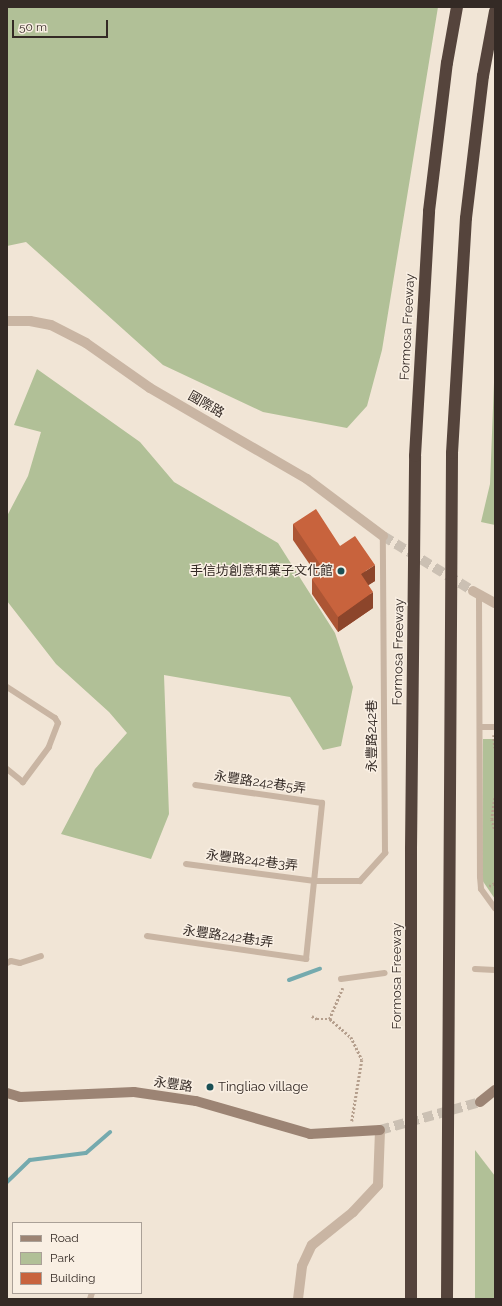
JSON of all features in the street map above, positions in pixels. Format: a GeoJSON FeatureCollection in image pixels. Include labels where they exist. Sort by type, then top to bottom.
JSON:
{"type":"FeatureCollection","features":[{"type":"Feature","properties":{"kind":"highway","name":"Formosa Freeway"},"geometry":{"type":"LineString","coordinates":[[411,1299],[411,849],[415,456],[429,211],[447,63],[457,7]]}},
{"type":"Feature","properties":{"kind":"highway"},"geometry":{"type":"LineString","coordinates":[[447,1299],[452,453],[466,218],[483,76],[495,11]]}},
{"type":"Feature","properties":{"kind":"street","name":"國際路"},"geometry":{"type":"LineString","coordinates":[[7,322],[30,321],[51,325],[86,343],[150,388],[307,479],[383,536]]}},
{"type":"Feature","properties":{"kind":"street"},"geometry":{"type":"LineString","coordinates":[[476,593],[495,603]]}},
{"type":"Feature","properties":{"kind":"street"},"geometry":{"type":"LineString","coordinates":[[480,1102],[495,1090]]}},
{"type":"Feature","properties":{"kind":"street","name":"永豐路"},"geometry":{"type":"LineString","coordinates":[[7,1093],[20,1098],[134,1092],[196,1101],[310,1134],[380,1130],[380,1175],[378,1185],[353,1212],[312,1244],[302,1266],[298,1299]]}},
{"type":"Feature","properties":{"kind":"lane","name":"永豐路242巷"},"geometry":{"type":"LineString","coordinates":[[315,881],[360,881],[384,853],[383,536]]}},
{"type":"Feature","properties":{"kind":"lane"},"geometry":{"type":"LineString","coordinates":[[476,593],[481,727],[480,877],[481,889],[495,908]]}},
{"type":"Feature","properties":{"kind":"lane"},"geometry":{"type":"LineString","coordinates":[[7,687],[58,723],[49,746],[24,782],[7,769]]}},
{"type":"Feature","properties":{"kind":"lane"},"geometry":{"type":"LineString","coordinates":[[481,727],[495,727]]}},
{"type":"Feature","properties":{"kind":"lane","name":"永豐路242巷5弄"},"geometry":{"type":"LineString","coordinates":[[195,785],[322,803],[315,881]]}},
{"type":"Feature","properties":{"kind":"lane","name":"永豐路242巷3弄"},"geometry":{"type":"LineString","coordinates":[[186,864],[315,881]]}},
{"type":"Feature","properties":{"kind":"lane","name":"永豐路242巷1弄"},"geometry":{"type":"LineString","coordinates":[[146,936],[306,959],[315,881]]}},
{"type":"Feature","properties":{"kind":"lane"},"geometry":{"type":"LineString","coordinates":[[7,963],[11,961],[20,963],[41,956]]}},
{"type":"Feature","properties":{"kind":"lane"},"geometry":{"type":"LineString","coordinates":[[475,969],[495,970]]}},
{"type":"Feature","properties":{"kind":"lane"},"geometry":{"type":"LineString","coordinates":[[341,979],[385,973]]}},
{"type":"Feature","properties":{"kind":"path"},"geometry":{"type":"LineString","coordinates":[[495,798],[492,819],[495,830]]}},
{"type":"Feature","properties":{"kind":"path"},"geometry":{"type":"LineString","coordinates":[[330,1019],[339,994],[351,978]]}},
{"type":"Feature","properties":{"kind":"path"},"geometry":{"type":"LineString","coordinates":[[312,1016],[317,1019],[330,1019],[351,1037],[362,1060],[350,1132]]}},
{"type":"Feature","properties":{"kind":"green space"},"geometry":{"type":"Polygon","coordinates":[[[7,7],[438,7],[382,350],[367,406],[347,428],[263,412],[163,365],[26,242],[7,246],[7,7]]]}},
{"type":"Feature","properties":{"kind":"green space"},"geometry":{"type":"Polygon","coordinates":[[[495,357],[495,525],[481,522],[490,484],[495,357]]]}},
{"type":"Feature","properties":{"kind":"green space"},"geometry":{"type":"Polygon","coordinates":[[[37,369],[140,442],[174,482],[278,543],[335,633],[353,687],[341,746],[323,750],[290,697],[164,675],[169,814],[151,859],[61,834],[95,769],[127,733],[109,712],[56,664],[7,601],[7,516],[28,476],[41,432],[14,425],[37,369]]]}},
{"type":"Feature","properties":{"kind":"green space"},"geometry":{"type":"Polygon","coordinates":[[[483,739],[495,739],[495,899],[482,880],[483,739]]]}},
{"type":"Feature","properties":{"kind":"green space"},"geometry":{"type":"Polygon","coordinates":[[[475,1150],[495,1176],[495,1299],[475,1299],[475,1150]]]}},
{"type":"Feature","properties":{"kind":"building","name":"手信坊創意和菓子文化館"},"geometry":{"type":"Polygon","coordinates":[[[316,509],[340,546],[355,536],[375,565],[361,574],[373,592],[338,617],[312,579],[324,570],[293,524],[316,509]]]}},
{"type":"Feature","properties":{"kind":"waterway"},"geometry":{"type":"LineString","coordinates":[[289,980],[320,969]]}},
{"type":"Feature","properties":{"kind":"waterway"},"geometry":{"type":"LineString","coordinates":[[7,1182],[30,1160],[86,1153],[110,1132]]}},
{"type":"Feature","properties":{"kind":"tunnel"},"geometry":{"type":"LineString","coordinates":[[383,536],[473,591]]}},
{"type":"Feature","properties":{"kind":"tunnel"},"geometry":{"type":"LineString","coordinates":[[380,1130],[480,1102]]}},
{"type":"Feature","properties":{"kind":"place","name":"手信坊創意和菓子文化館"},"geometry":{"type":"Point","coordinates":[341,571]}},
{"type":"Feature","properties":{"kind":"place","name":"Tingliao village"},"geometry":{"type":"Point","coordinates":[210,1087]}}]}
